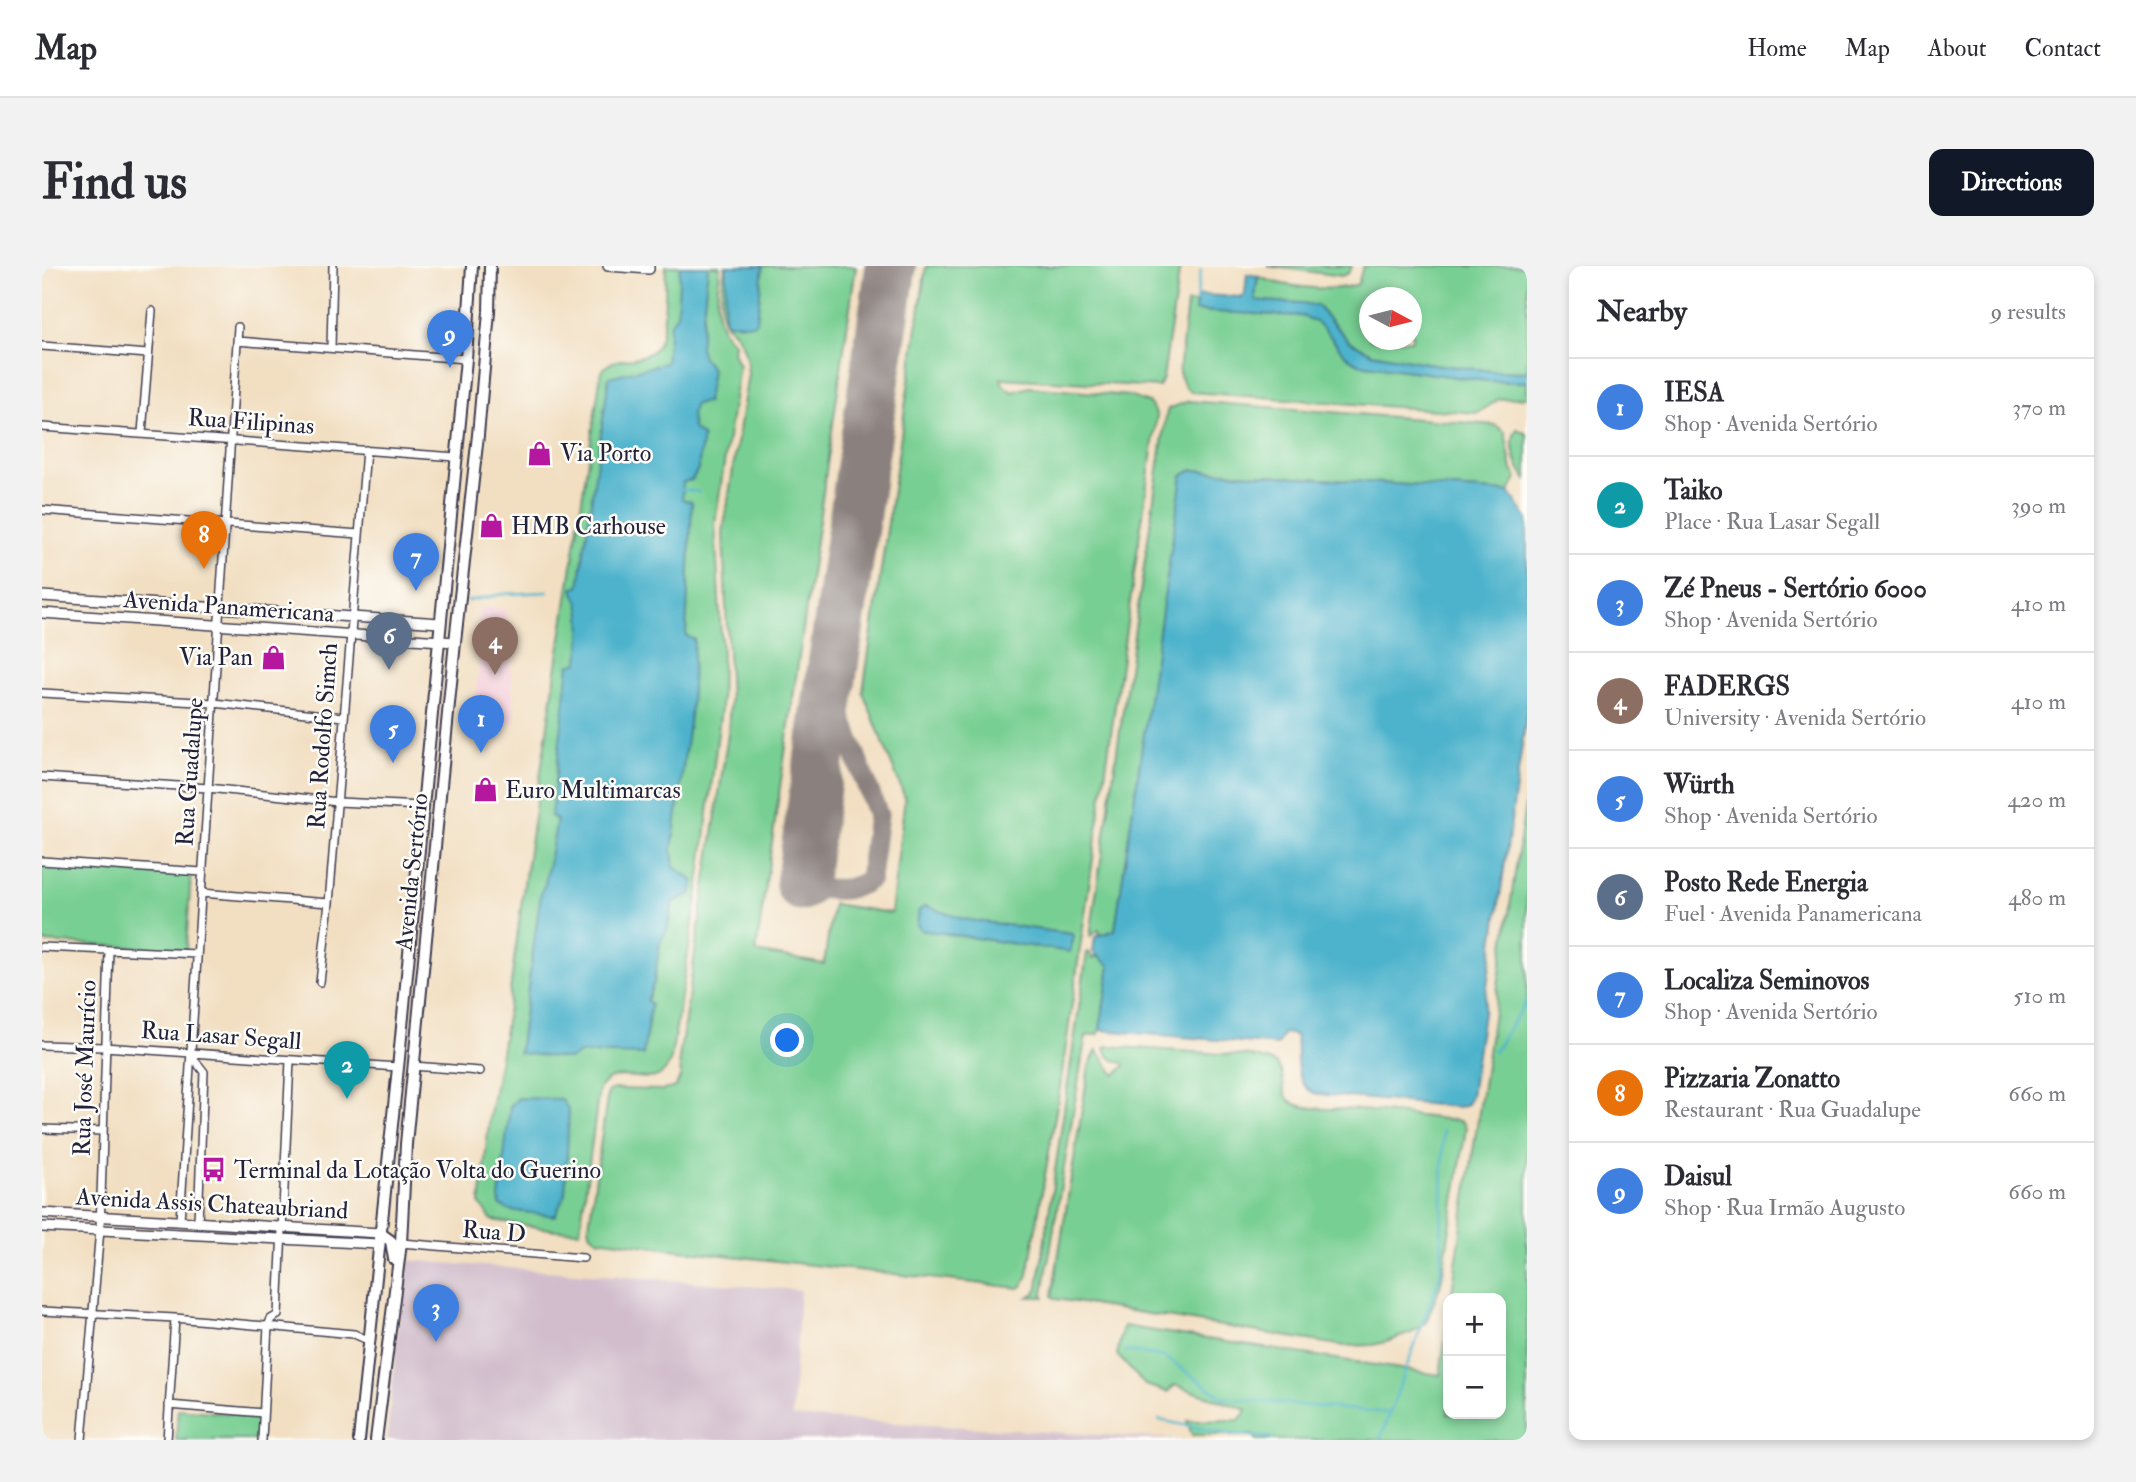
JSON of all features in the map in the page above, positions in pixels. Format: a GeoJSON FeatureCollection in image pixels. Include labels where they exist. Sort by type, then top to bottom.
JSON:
{"type":"FeatureCollection","features":[{"type":"Feature","properties":{"kind":"main road","name":"Avenida Sertório"},"geometry":{"type":"LineString","coordinates":[[359,1440],[398,1067],[466,359],[472,266]]}},
{"type":"Feature","properties":{"kind":"main road","name":"Avenida Sertório"},"geometry":{"type":"LineString","coordinates":[[376,1440],[401,1243],[403,1172],[478,435],[489,312],[490,266]]}},
{"type":"Feature","properties":{"kind":"main road"},"geometry":{"type":"LineString","coordinates":[[380,1239],[388,1238],[393,1246],[394,1293]]}},
{"type":"Feature","properties":{"kind":"street"},"geometry":{"type":"LineString","coordinates":[[331,348],[333,266]]}},
{"type":"Feature","properties":{"kind":"street"},"geometry":{"type":"LineString","coordinates":[[608,266],[649,268]]}},
{"type":"Feature","properties":{"kind":"street"},"geometry":{"type":"LineString","coordinates":[[142,433],[152,311]]}},
{"type":"Feature","properties":{"kind":"street","name":"Rua Guadalupe"},"geometry":{"type":"LineString","coordinates":[[180,1221],[238,327]]}},
{"type":"Feature","properties":{"kind":"street"},"geometry":{"type":"LineString","coordinates":[[237,341],[466,359]]}},
{"type":"Feature","properties":{"kind":"street"},"geometry":{"type":"LineString","coordinates":[[42,346],[148,354]]}},
{"type":"Feature","properties":{"kind":"street","name":"Rua Filipinas"},"geometry":{"type":"LineString","coordinates":[[42,427],[456,457]]}},
{"type":"Feature","properties":{"kind":"street","name":"Rua Rodolfo Simch"},"geometry":{"type":"LineString","coordinates":[[320,982],[338,802],[366,450]]}},
{"type":"Feature","properties":{"kind":"street"},"geometry":{"type":"LineString","coordinates":[[42,510],[359,534]]}},
{"type":"Feature","properties":{"kind":"street","name":"Avenida Panamericana"},"geometry":{"type":"LineString","coordinates":[[42,596],[440,623]]}},
{"type":"Feature","properties":{"kind":"street","name":"Avenida Panamericana"},"geometry":{"type":"LineString","coordinates":[[42,613],[455,642]]}},
{"type":"Feature","properties":{"kind":"street"},"geometry":{"type":"LineString","coordinates":[[42,693],[214,703],[343,717]]}},
{"type":"Feature","properties":{"kind":"street"},"geometry":{"type":"LineString","coordinates":[[42,777],[208,788],[338,802],[422,806]]}},
{"type":"Feature","properties":{"kind":"street"},"geometry":{"type":"LineString","coordinates":[[42,861],[202,872]]}},
{"type":"Feature","properties":{"kind":"street"},"geometry":{"type":"LineString","coordinates":[[201,893],[329,902]]}},
{"type":"Feature","properties":{"kind":"street"},"geometry":{"type":"LineString","coordinates":[[42,947],[197,954]]}},
{"type":"Feature","properties":{"kind":"street","name":"Rua José Maurício"},"geometry":{"type":"LineString","coordinates":[[82,1440],[100,1229],[109,950]]}},
{"type":"Feature","properties":{"kind":"street","name":"Rua Lasar Segall"},"geometry":{"type":"LineString","coordinates":[[42,1045],[398,1067]]}},
{"type":"Feature","properties":{"kind":"street"},"geometry":{"type":"LineString","coordinates":[[190,1053],[204,1072],[198,1222]]}},
{"type":"Feature","properties":{"kind":"street"},"geometry":{"type":"LineString","coordinates":[[262,1440],[268,1326],[271,1319],[278,1315],[290,1061]]}},
{"type":"Feature","properties":{"kind":"street"},"geometry":{"type":"LineString","coordinates":[[414,1066],[480,1072]]}},
{"type":"Feature","properties":{"kind":"street"},"geometry":{"type":"LineString","coordinates":[[42,1129],[103,1131]]}},
{"type":"Feature","properties":{"kind":"street"},"geometry":{"type":"LineString","coordinates":[[185,1135],[201,1135]]}},
{"type":"Feature","properties":{"kind":"street","name":"Avenida Assis Chateaubriand"},"geometry":{"type":"LineString","coordinates":[[42,1213],[282,1227],[380,1239]]}},
{"type":"Feature","properties":{"kind":"street"},"geometry":{"type":"LineString","coordinates":[[139,1230],[140,1218]]}},
{"type":"Feature","properties":{"kind":"street","name":"Avenida Assis Chateaubriand"},"geometry":{"type":"LineString","coordinates":[[42,1227],[282,1238],[380,1239]]}},
{"type":"Feature","properties":{"kind":"street","name":"Rua D"},"geometry":{"type":"LineString","coordinates":[[401,1243],[583,1258]]}},
{"type":"Feature","properties":{"kind":"street"},"geometry":{"type":"LineString","coordinates":[[42,1311],[91,1312],[268,1326],[354,1334],[370,1341]]}},
{"type":"Feature","properties":{"kind":"street"},"geometry":{"type":"LineString","coordinates":[[167,1440],[174,1318]]}},
{"type":"Feature","properties":{"kind":"street"},"geometry":{"type":"LineString","coordinates":[[169,1405],[263,1413]]}},
{"type":"Feature","properties":{"kind":"shaded area"},"geometry":{"type":"Polygon","coordinates":[[[480,607],[506,610],[515,723],[474,718],[482,632],[477,631],[480,607]]]}},
{"type":"Feature","properties":{"kind":"shaded area"},"geometry":{"type":"Polygon","coordinates":[[[405,1260],[800,1290],[792,1417],[1187,1440],[387,1440],[405,1260]]]}},
{"type":"Feature","properties":{"kind":"green space"},"geometry":{"type":"Polygon","coordinates":[[[666,266],[720,266],[718,317],[726,335],[734,343],[733,352],[739,366],[715,523],[722,656],[721,708],[699,885],[671,1059],[665,1071],[657,1076],[616,1077],[607,1080],[599,1089],[580,1231],[556,1230],[492,1220],[480,1204],[490,1115],[505,1029],[525,877],[601,373],[613,362],[646,355],[658,344],[664,318],[666,266]]]}},
{"type":"Feature","properties":{"kind":"green space"},"geometry":{"type":"Polygon","coordinates":[[[725,266],[856,266],[756,952],[824,964],[833,904],[891,913],[905,798],[863,692],[926,266],[1180,266],[1163,378],[1159,387],[1001,378],[1003,385],[1013,392],[1029,387],[1129,396],[1149,403],[1157,415],[1060,1087],[1028,1275],[1019,1288],[670,1249],[597,1239],[590,1233],[608,1091],[663,1090],[676,1087],[681,1075],[679,1059],[728,734],[730,701],[723,533],[748,374],[741,342],[725,323],[722,315],[725,266]]]}},
{"type":"Feature","properties":{"kind":"green space"},"geometry":{"type":"Polygon","coordinates":[[[1267,266],[1352,266],[1348,273],[1342,276],[1267,266]]]}},
{"type":"Feature","properties":{"kind":"green space"},"geometry":{"type":"Polygon","coordinates":[[[1363,266],[1527,266],[1527,372],[1425,363],[1366,350],[1422,350],[1422,287],[1359,287],[1359,346],[1349,341],[1317,306],[1257,301],[1255,298],[1258,276],[1307,288],[1348,287],[1358,284],[1363,266]]]}},
{"type":"Feature","properties":{"kind":"green space"},"geometry":{"type":"Polygon","coordinates":[[[1187,303],[1196,303],[1196,311],[1301,316],[1319,325],[1350,359],[1359,364],[1486,381],[1527,382],[1527,397],[1499,399],[1478,413],[1191,392],[1185,387],[1179,373],[1187,303]]]}},
{"type":"Feature","properties":{"kind":"green space"},"geometry":{"type":"Polygon","coordinates":[[[1189,401],[1495,425],[1505,432],[1512,470],[1517,478],[1509,492],[1193,470],[1183,475],[1115,930],[1100,935],[1099,930],[1090,936],[1166,416],[1168,409],[1189,401]]]}},
{"type":"Feature","properties":{"kind":"green space"},"geometry":{"type":"Polygon","coordinates":[[[1517,429],[1527,434],[1527,480],[1513,448],[1517,429]]]}},
{"type":"Feature","properties":{"kind":"green space"},"geometry":{"type":"Polygon","coordinates":[[[1527,793],[1527,1440],[1256,1440],[1254,1435],[1192,1435],[1187,1421],[1239,1420],[1247,1410],[1175,1385],[1168,1392],[1145,1385],[1117,1355],[1123,1326],[1440,1375],[1443,1354],[1443,1419],[1506,1419],[1506,1293],[1452,1293],[1527,793]]]}},
{"type":"Feature","properties":{"kind":"green space"},"geometry":{"type":"Polygon","coordinates":[[[42,866],[191,875],[186,950],[42,942],[42,866]]]}},
{"type":"Feature","properties":{"kind":"green space"},"geometry":{"type":"Polygon","coordinates":[[[1089,952],[1093,959],[1096,956],[1110,966],[1099,1034],[1086,1036],[1044,1297],[1028,1297],[1035,1293],[1038,1287],[1089,952]]]}},
{"type":"Feature","properties":{"kind":"green space"},"geometry":{"type":"Polygon","coordinates":[[[1108,1046],[1260,1058],[1273,1062],[1280,1068],[1288,1099],[1299,1106],[1383,1112],[1463,1122],[1466,1128],[1441,1284],[1426,1322],[1411,1333],[1389,1341],[1373,1345],[1345,1346],[1056,1299],[1052,1296],[1089,1066],[1097,1050],[1115,1075],[1125,1066],[1110,1056],[1105,1048],[1108,1046]]]}},
{"type":"Feature","properties":{"kind":"green space"},"geometry":{"type":"Polygon","coordinates":[[[178,1409],[258,1416],[256,1440],[176,1440],[178,1409]]]}},
{"type":"Feature","properties":{"kind":"water"},"geometry":{"type":"Polygon","coordinates":[[[680,266],[708,266],[700,347],[703,358],[712,369],[707,402],[695,404],[691,415],[693,429],[703,437],[698,469],[692,480],[683,482],[682,499],[692,502],[686,636],[694,639],[691,708],[672,850],[674,867],[694,881],[691,894],[673,902],[667,930],[660,942],[654,982],[647,1001],[651,1004],[643,1055],[580,1053],[570,1059],[519,1053],[541,892],[545,884],[557,820],[551,816],[569,665],[579,662],[581,618],[573,588],[579,587],[609,377],[666,363],[670,324],[677,314],[680,266]]]}},
{"type":"Feature","properties":{"kind":"water"},"geometry":{"type":"Polygon","coordinates":[[[727,266],[763,266],[757,321],[753,324],[728,323],[724,316],[727,266]]]}},
{"type":"Feature","properties":{"kind":"water"},"geometry":{"type":"Polygon","coordinates":[[[1247,274],[1258,276],[1255,298],[1257,301],[1317,306],[1349,341],[1359,346],[1359,350],[1425,363],[1527,372],[1527,382],[1486,381],[1359,364],[1350,359],[1319,325],[1301,316],[1195,311],[1197,298],[1201,295],[1242,297],[1245,294],[1247,274]]]}},
{"type":"Feature","properties":{"kind":"water"},"geometry":{"type":"Polygon","coordinates":[[[1193,470],[1509,492],[1527,518],[1527,711],[1471,1096],[1467,1104],[1459,1107],[1315,1094],[1299,1076],[1296,1035],[1284,1033],[1277,1045],[1100,1030],[1110,966],[1093,952],[1095,937],[1115,930],[1182,475],[1193,470]]]}},
{"type":"Feature","properties":{"kind":"water"},"geometry":{"type":"Polygon","coordinates":[[[926,906],[963,919],[1072,934],[1074,936],[1070,952],[921,930],[917,925],[919,910],[926,906]]]}},
{"type":"Feature","properties":{"kind":"water"},"geometry":{"type":"Polygon","coordinates":[[[518,1098],[561,1099],[569,1110],[565,1195],[555,1216],[509,1210],[500,1205],[510,1107],[518,1098]]]}},
{"type":"Feature","properties":{"kind":"waterway"},"geometry":{"type":"LineString","coordinates":[[1196,301],[1201,270]]}},
{"type":"Feature","properties":{"kind":"waterway"},"geometry":{"type":"LineString","coordinates":[[680,489],[699,492]]}},
{"type":"Feature","properties":{"kind":"waterway"},"geometry":{"type":"LineString","coordinates":[[468,601],[503,594],[548,592]]}},
{"type":"Feature","properties":{"kind":"waterway"},"geometry":{"type":"LineString","coordinates":[[1494,1052],[1527,1000]]}},
{"type":"Feature","properties":{"kind":"waterway"},"geometry":{"type":"LineString","coordinates":[[1380,1440],[1441,1273],[1443,1131]]}},
{"type":"Feature","properties":{"kind":"waterway"},"geometry":{"type":"LineString","coordinates":[[1126,1351],[1165,1357],[1224,1398],[1389,1413]]}},
{"type":"Feature","properties":{"kind":"waterway"},"geometry":{"type":"LineString","coordinates":[[1159,1420],[1273,1440]]}},
{"type":"Feature","properties":{"kind":"taxiway"},"geometry":{"type":"LineString","coordinates":[[801,885],[845,889],[870,879],[878,815],[835,701],[833,682],[842,603]]}},
{"type":"Feature","properties":{"kind":"runway"},"geometry":{"type":"LineString","coordinates":[[801,885],[891,266]]}},
{"type":"Feature","properties":{"kind":"place","name":"Daisul"},"geometry":{"type":"Point","coordinates":[450,368]}},
{"type":"Feature","properties":{"kind":"place","name":"Via Porto"},"geometry":{"type":"Point","coordinates":[540,453]}},
{"type":"Feature","properties":{"kind":"place","name":"HMB Carhouse"},"geometry":{"type":"Point","coordinates":[491,526]}},
{"type":"Feature","properties":{"kind":"place","name":"Pizzaria Zonatto"},"geometry":{"type":"Point","coordinates":[204,569]}},
{"type":"Feature","properties":{"kind":"place","name":"Localiza Seminovos"},"geometry":{"type":"Point","coordinates":[416,591]}},
{"type":"Feature","properties":{"kind":"place","name":"Via Pan"},"geometry":{"type":"Point","coordinates":[273,657]}},
{"type":"Feature","properties":{"kind":"place","name":"Posto Rede Energia"},"geometry":{"type":"Point","coordinates":[389,670]}},
{"type":"Feature","properties":{"kind":"place","name":"FADERGS"},"geometry":{"type":"Point","coordinates":[495,675]}},
{"type":"Feature","properties":{"kind":"place","name":"IESA"},"geometry":{"type":"Point","coordinates":[481,753]}},
{"type":"Feature","properties":{"kind":"place","name":"Würth"},"geometry":{"type":"Point","coordinates":[393,763]}},
{"type":"Feature","properties":{"kind":"place","name":"Euro Multimarcas"},"geometry":{"type":"Point","coordinates":[485,790]}},
{"type":"Feature","properties":{"kind":"place","name":"Taiko"},"geometry":{"type":"Point","coordinates":[347,1099]}},
{"type":"Feature","properties":{"kind":"place","name":"Terminal da Lotação Volta do Guerino"},"geometry":{"type":"Point","coordinates":[214,1170]}},
{"type":"Feature","properties":{"kind":"place","name":"Zé Pneus - Sertório 6000"},"geometry":{"type":"Point","coordinates":[436,1342]}}]}
